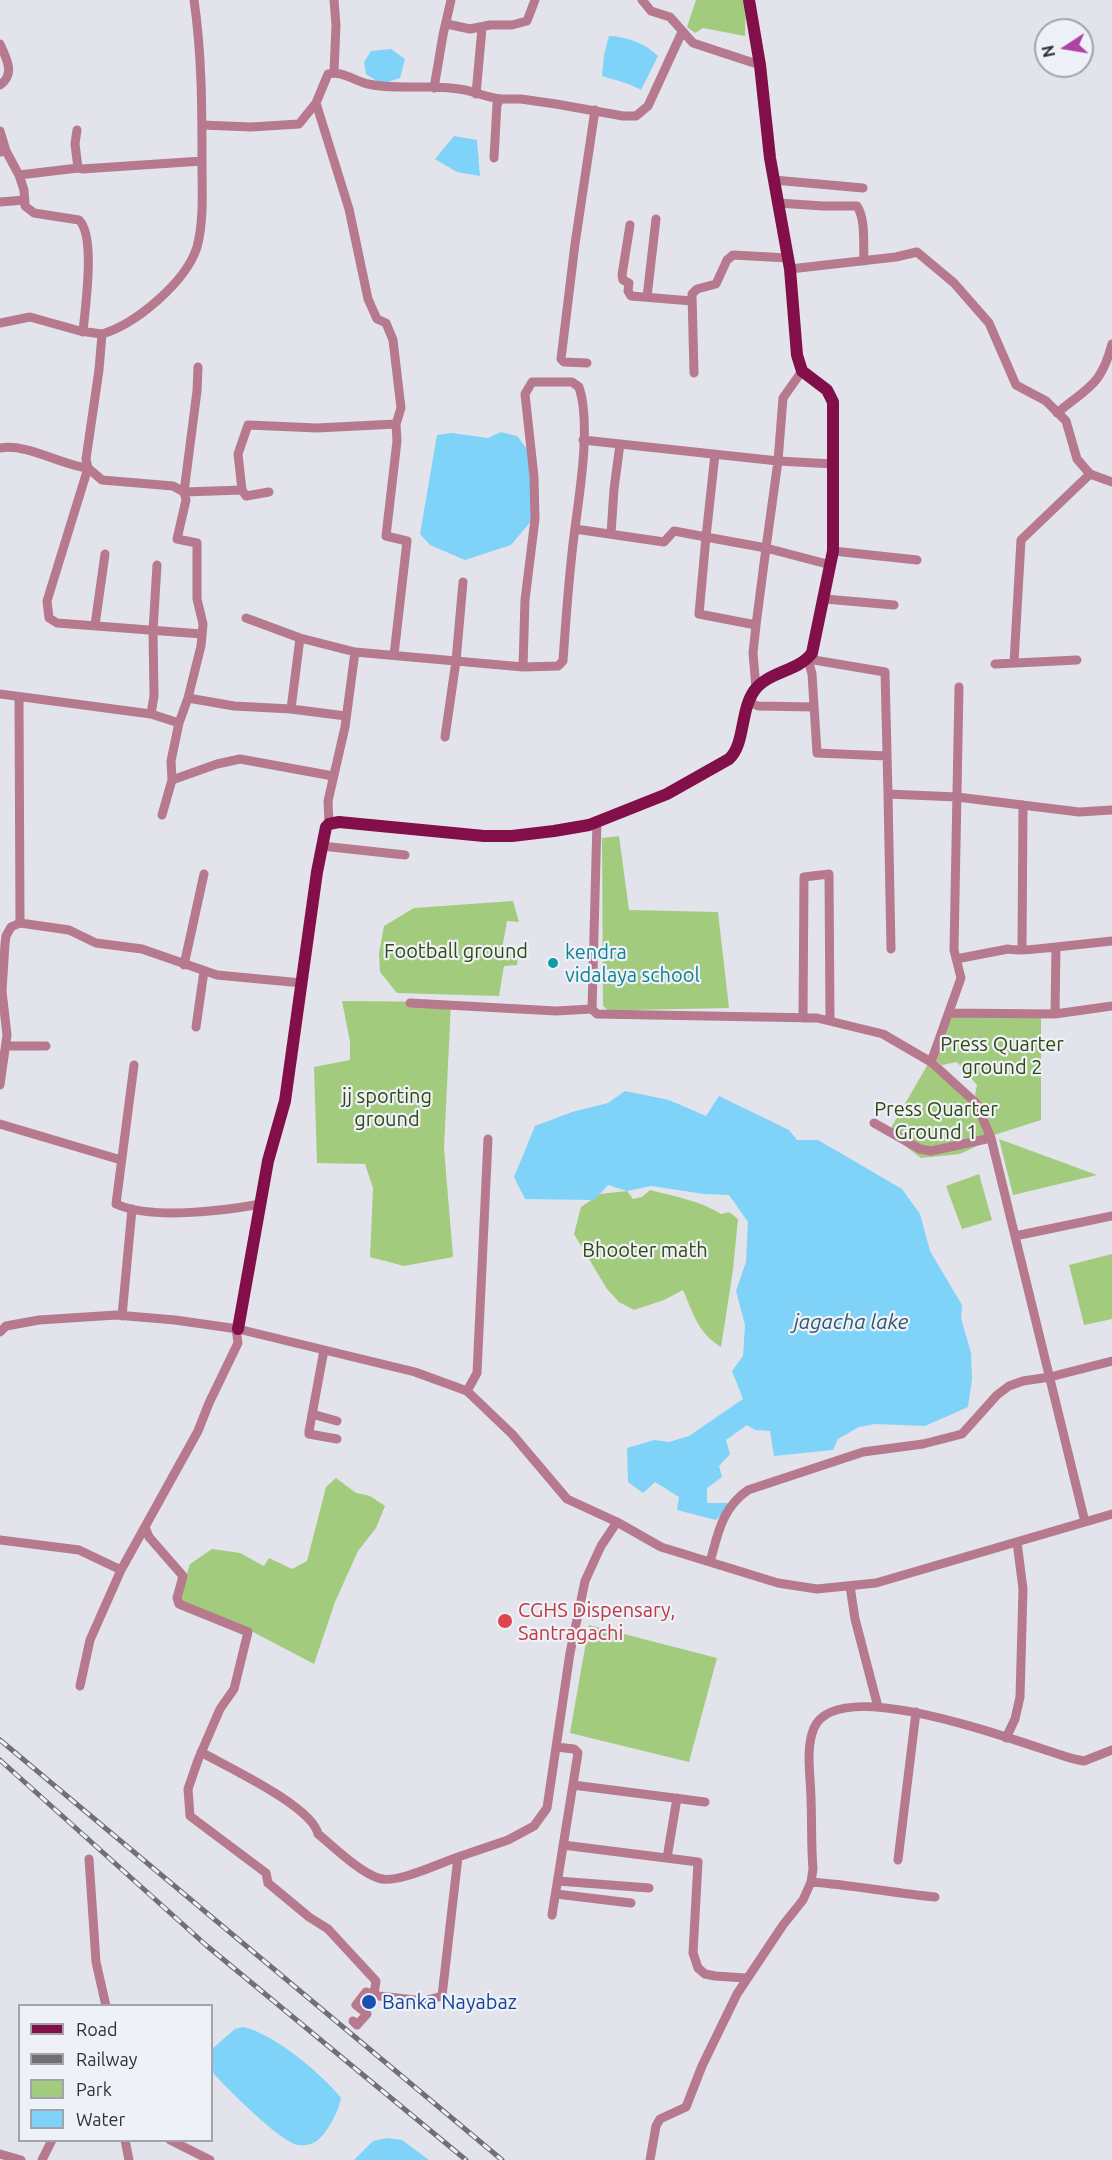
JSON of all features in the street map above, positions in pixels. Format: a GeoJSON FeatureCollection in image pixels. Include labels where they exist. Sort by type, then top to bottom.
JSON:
{"type":"FeatureCollection","features":[{"type":"Feature","properties":{"kind":"main road"},"geometry":{"type":"LineString","coordinates":[[237,1328],[268,1161],[285,1101],[324,831],[329,824],[339,822],[483,836],[512,836],[554,831],[597,821],[667,794],[735,754],[748,702],[756,688],[763,682],[808,659],[814,646],[833,551],[832,402],[827,390],[802,371],[799,364],[794,336],[789,264],[774,180],[760,65],[749,0]]}},
{"type":"Feature","properties":{"kind":"street"},"geometry":{"type":"LineString","coordinates":[[0,323],[30,317],[83,332],[102,334],[116,330],[151,308],[184,272],[197,248],[201,223],[201,72],[194,0]]}},
{"type":"Feature","properties":{"kind":"street"},"geometry":{"type":"LineString","coordinates":[[334,0],[336,25],[334,72]]}},
{"type":"Feature","properties":{"kind":"street"},"geometry":{"type":"LineString","coordinates":[[434,88],[451,0]]}},
{"type":"Feature","properties":{"kind":"street"},"geometry":{"type":"LineString","coordinates":[[447,24],[470,29],[490,25],[512,26],[527,21],[535,0]]}},
{"type":"Feature","properties":{"kind":"street"},"geometry":{"type":"LineString","coordinates":[[642,0],[651,10],[670,17],[693,43],[760,65]]}},
{"type":"Feature","properties":{"kind":"street"},"geometry":{"type":"LineString","coordinates":[[476,94],[482,28]]}},
{"type":"Feature","properties":{"kind":"street"},"geometry":{"type":"LineString","coordinates":[[202,125],[251,127],[299,124],[316,103],[328,74],[334,72],[384,87],[465,90],[484,97],[520,99],[623,116],[636,116],[648,106],[682,32]]}},
{"type":"Feature","properties":{"kind":"street"},"geometry":{"type":"LineString","coordinates":[[0,44],[9,70],[8,78],[0,85]]}},
{"type":"Feature","properties":{"kind":"street"},"geometry":{"type":"LineString","coordinates":[[494,158],[497,104],[501,99]]}},
{"type":"Feature","properties":{"kind":"street"},"geometry":{"type":"LineString","coordinates":[[316,103],[349,209],[368,299],[377,319],[386,323],[393,340],[401,408],[396,424],[397,441],[386,536],[407,541],[394,655]]}},
{"type":"Feature","properties":{"kind":"street"},"geometry":{"type":"LineString","coordinates":[[587,363],[564,362],[561,359],[595,110]]}},
{"type":"Feature","properties":{"kind":"street"},"geometry":{"type":"LineString","coordinates":[[77,130],[75,144],[78,168]]}},
{"type":"Feature","properties":{"kind":"street"},"geometry":{"type":"LineString","coordinates":[[0,131],[3,152],[19,175],[26,206],[34,213],[80,220],[87,230],[88,262],[83,332]]}},
{"type":"Feature","properties":{"kind":"street"},"geometry":{"type":"LineString","coordinates":[[19,175],[78,168],[202,161]]}},
{"type":"Feature","properties":{"kind":"street"},"geometry":{"type":"LineString","coordinates":[[774,180],[863,188]]}},
{"type":"Feature","properties":{"kind":"street"},"geometry":{"type":"LineString","coordinates":[[0,202],[25,200]]}},
{"type":"Feature","properties":{"kind":"street"},"geometry":{"type":"LineString","coordinates":[[778,203],[857,206],[861,212],[864,261]]}},
{"type":"Feature","properties":{"kind":"street"},"geometry":{"type":"LineString","coordinates":[[647,297],[656,219]]}},
{"type":"Feature","properties":{"kind":"street"},"geometry":{"type":"LineString","coordinates":[[630,225],[622,274],[623,280],[629,284],[628,291],[631,296],[692,301]]}},
{"type":"Feature","properties":{"kind":"street"},"geometry":{"type":"LineString","coordinates":[[694,373],[692,294],[697,289],[716,284],[727,260],[733,255],[789,264],[864,261],[917,252],[954,283],[989,323],[1016,385],[1046,401],[1066,421],[1077,459],[1090,474],[1112,482]]}},
{"type":"Feature","properties":{"kind":"street"},"geometry":{"type":"LineString","coordinates":[[102,334],[86,459],[88,468],[47,601],[50,618],[57,623],[202,634]]}},
{"type":"Feature","properties":{"kind":"street"},"geometry":{"type":"LineString","coordinates":[[1058,413],[1095,383],[1106,366],[1112,344]]}},
{"type":"Feature","properties":{"kind":"street"},"geometry":{"type":"LineString","coordinates":[[162,815],[172,780],[171,761],[179,723],[196,670],[203,624],[197,599],[197,543],[177,539],[186,500],[184,492],[198,368]]}},
{"type":"Feature","properties":{"kind":"street"},"geometry":{"type":"LineString","coordinates":[[756,688],[753,653],[778,461],[783,398],[802,371]]}},
{"type":"Feature","properties":{"kind":"street"},"geometry":{"type":"LineString","coordinates":[[246,618],[300,638],[356,652],[524,667],[558,666],[563,661],[583,440],[584,402],[579,387],[572,382],[532,382],[525,394],[534,477],[535,519],[525,600],[524,667]]}},
{"type":"Feature","properties":{"kind":"street"},"geometry":{"type":"LineString","coordinates":[[269,492],[246,496],[242,490],[238,454],[248,424],[317,428],[396,424]]}},
{"type":"Feature","properties":{"kind":"street"},"geometry":{"type":"LineString","coordinates":[[583,440],[778,461],[834,464]]}},
{"type":"Feature","properties":{"kind":"street"},"geometry":{"type":"LineString","coordinates":[[611,534],[620,444]]}},
{"type":"Feature","properties":{"kind":"street"},"geometry":{"type":"LineString","coordinates":[[0,448],[43,454],[78,467],[88,468],[102,480],[173,486],[184,492],[242,490]]}},
{"type":"Feature","properties":{"kind":"street"},"geometry":{"type":"LineString","coordinates":[[715,454],[699,614],[756,625]]}},
{"type":"Feature","properties":{"kind":"street"},"geometry":{"type":"LineString","coordinates":[[1014,663],[1021,540],[1090,474]]}},
{"type":"Feature","properties":{"kind":"street"},"geometry":{"type":"LineString","coordinates":[[575,529],[664,542],[674,531],[766,548],[831,565]]}},
{"type":"Feature","properties":{"kind":"street"},"geometry":{"type":"LineString","coordinates":[[833,551],[917,560]]}},
{"type":"Feature","properties":{"kind":"street"},"geometry":{"type":"LineString","coordinates":[[95,625],[105,554]]}},
{"type":"Feature","properties":{"kind":"street"},"geometry":{"type":"LineString","coordinates":[[151,714],[154,696],[153,631],[157,565]]}},
{"type":"Feature","properties":{"kind":"street"},"geometry":{"type":"LineString","coordinates":[[445,737],[456,661],[463,582]]}},
{"type":"Feature","properties":{"kind":"street"},"geometry":{"type":"LineString","coordinates":[[825,599],[894,605]]}},
{"type":"Feature","properties":{"kind":"street"},"geometry":{"type":"LineString","coordinates":[[291,709],[300,638]]}},
{"type":"Feature","properties":{"kind":"street"},"geometry":{"type":"LineString","coordinates":[[329,824],[328,801],[346,716],[356,652]]}},
{"type":"Feature","properties":{"kind":"street"},"geometry":{"type":"LineString","coordinates":[[887,756],[817,753],[812,674],[808,659],[885,672],[888,794],[891,950]]}},
{"type":"Feature","properties":{"kind":"street"},"geometry":{"type":"LineString","coordinates":[[995,664],[1077,660]]}},
{"type":"Feature","properties":{"kind":"street"},"geometry":{"type":"LineString","coordinates":[[931,1062],[961,978],[954,950],[959,687]]}},
{"type":"Feature","properties":{"kind":"street"},"geometry":{"type":"LineString","coordinates":[[0,694],[151,714],[179,723]]}},
{"type":"Feature","properties":{"kind":"street"},"geometry":{"type":"LineString","coordinates":[[19,698],[20,923]]}},
{"type":"Feature","properties":{"kind":"street"},"geometry":{"type":"LineString","coordinates":[[188,698],[234,706],[291,709],[346,716]]}},
{"type":"Feature","properties":{"kind":"street"},"geometry":{"type":"LineString","coordinates":[[748,702],[758,706],[814,707]]}},
{"type":"Feature","properties":{"kind":"street"},"geometry":{"type":"LineString","coordinates":[[172,780],[217,764],[240,759],[333,776]]}},
{"type":"Feature","properties":{"kind":"street"},"geometry":{"type":"LineString","coordinates":[[888,794],[957,797],[1079,812],[1112,810]]}},
{"type":"Feature","properties":{"kind":"street"},"geometry":{"type":"LineString","coordinates":[[1022,948],[1023,805]]}},
{"type":"Feature","properties":{"kind":"street"},"geometry":{"type":"LineString","coordinates":[[597,821],[592,1009],[597,1014],[803,1018],[830,1021],[883,1034],[931,1062],[976,1103],[991,1138],[1085,1522]]}},
{"type":"Feature","properties":{"kind":"street"},"geometry":{"type":"LineString","coordinates":[[322,846],[405,855]]}},
{"type":"Feature","properties":{"kind":"street"},"geometry":{"type":"LineString","coordinates":[[184,965],[204,874]]}},
{"type":"Feature","properties":{"kind":"street"},"geometry":{"type":"LineString","coordinates":[[803,1018],[804,877],[829,874],[830,1021]]}},
{"type":"Feature","properties":{"kind":"street"},"geometry":{"type":"LineString","coordinates":[[0,1085],[8,1035],[2,991],[3,937],[11,927],[20,923],[69,930],[96,944],[142,949],[217,975],[302,983]]}},
{"type":"Feature","properties":{"kind":"street"},"geometry":{"type":"LineString","coordinates":[[957,959],[1022,948],[1032,950],[1112,941]]}},
{"type":"Feature","properties":{"kind":"street"},"geometry":{"type":"LineString","coordinates":[[1056,947],[1056,1014]]}},
{"type":"Feature","properties":{"kind":"street"},"geometry":{"type":"LineString","coordinates":[[196,1027],[204,971]]}},
{"type":"Feature","properties":{"kind":"street"},"geometry":{"type":"LineString","coordinates":[[410,1003],[556,1011],[592,1009]]}},
{"type":"Feature","properties":{"kind":"street"},"geometry":{"type":"LineString","coordinates":[[949,1013],[1056,1014],[1112,1006]]}},
{"type":"Feature","properties":{"kind":"street"},"geometry":{"type":"LineString","coordinates":[[6,1046],[46,1047]]}},
{"type":"Feature","properties":{"kind":"street"},"geometry":{"type":"LineString","coordinates":[[134,1065],[116,1204],[148,1212],[226,1210],[261,1204]]}},
{"type":"Feature","properties":{"kind":"street"},"geometry":{"type":"LineString","coordinates":[[874,1123],[920,1149],[931,1151],[991,1138]]}},
{"type":"Feature","properties":{"kind":"street"},"geometry":{"type":"LineString","coordinates":[[0,1124],[121,1160]]}},
{"type":"Feature","properties":{"kind":"street"},"geometry":{"type":"LineString","coordinates":[[467,1391],[477,1373],[488,1138]]}},
{"type":"Feature","properties":{"kind":"street"},"geometry":{"type":"LineString","coordinates":[[122,1316],[132,1209]]}},
{"type":"Feature","properties":{"kind":"street"},"geometry":{"type":"LineString","coordinates":[[1015,1236],[1112,1216]]}},
{"type":"Feature","properties":{"kind":"street"},"geometry":{"type":"LineString","coordinates":[[2,1327],[39,1320],[122,1316],[237,1328],[415,1372],[467,1391],[512,1434],[567,1499],[617,1522],[661,1547],[778,1583],[818,1589],[876,1583],[1112,1514]]}},
{"type":"Feature","properties":{"kind":"street"},"geometry":{"type":"LineString","coordinates":[[80,1686],[90,1640],[121,1570],[198,1431],[238,1343],[237,1328]]}},
{"type":"Feature","properties":{"kind":"street"},"geometry":{"type":"LineString","coordinates":[[324,1350],[309,1434],[337,1439]]}},
{"type":"Feature","properties":{"kind":"street"},"geometry":{"type":"LineString","coordinates":[[710,1562],[719,1527],[734,1500],[748,1490],[863,1452],[923,1444],[962,1434],[997,1395],[1009,1386],[1112,1361]]}},
{"type":"Feature","properties":{"kind":"street"},"geometry":{"type":"LineString","coordinates":[[312,1414],[337,1421]]}},
{"type":"Feature","properties":{"kind":"street"},"geometry":{"type":"LineString","coordinates":[[201,1752],[289,1802],[309,1819],[318,1834],[379,1879],[393,1879],[508,1840],[534,1826],[547,1808],[570,1653],[585,1581],[601,1546],[617,1522]]}},
{"type":"Feature","properties":{"kind":"street"},"geometry":{"type":"LineString","coordinates":[[144,1527],[149,1537],[183,1576],[177,1598],[179,1604],[248,1632],[234,1689],[220,1709],[188,1789],[190,1816],[258,1866],[266,1873],[268,1883],[309,1917],[328,1929],[376,1981],[374,1994]]}},
{"type":"Feature","properties":{"kind":"street"},"geometry":{"type":"LineString","coordinates":[[0,1540],[79,1550],[121,1570]]}},
{"type":"Feature","properties":{"kind":"street"},"geometry":{"type":"LineString","coordinates":[[1006,1738],[1016,1719],[1020,1698],[1023,1589],[1017,1542]]}},
{"type":"Feature","properties":{"kind":"street"},"geometry":{"type":"LineString","coordinates":[[850,1586],[855,1619],[878,1707]]}},
{"type":"Feature","properties":{"kind":"street"},"geometry":{"type":"LineString","coordinates":[[650,2160],[656,2126],[660,2119],[686,2108],[702,2066],[737,1994],[783,1925],[803,1900],[811,1882],[813,1869],[809,1760],[814,1727],[819,1719],[830,1712],[853,1707],[878,1707],[916,1712],[1084,1761],[1112,1750]]}},
{"type":"Feature","properties":{"kind":"street"},"geometry":{"type":"LineString","coordinates":[[898,1860],[916,1712]]}},
{"type":"Feature","properties":{"kind":"street"},"geometry":{"type":"LineString","coordinates":[[552,1915],[578,1753],[574,1749],[556,1747]]}},
{"type":"Feature","properties":{"kind":"street"},"geometry":{"type":"LineString","coordinates":[[573,1785],[705,1802]]}},
{"type":"Feature","properties":{"kind":"street"},"geometry":{"type":"LineString","coordinates":[[667,1858],[677,1798]]}},
{"type":"Feature","properties":{"kind":"street"},"geometry":{"type":"LineString","coordinates":[[563,1845],[698,1862],[693,1953],[698,1968],[705,1974],[747,1978]]}},
{"type":"Feature","properties":{"kind":"street"},"geometry":{"type":"LineString","coordinates":[[353,2021],[357,2025],[367,2014],[356,2004],[366,1992],[424,2001],[442,1995],[458,1857]]}},
{"type":"Feature","properties":{"kind":"street"},"geometry":{"type":"LineString","coordinates":[[89,1859],[96,1962],[106,2004]]}},
{"type":"Feature","properties":{"kind":"street"},"geometry":{"type":"LineString","coordinates":[[558,1881],[649,1888]]}},
{"type":"Feature","properties":{"kind":"street"},"geometry":{"type":"LineString","coordinates":[[811,1882],[849,1884],[894,1893],[935,1897]]}},
{"type":"Feature","properties":{"kind":"street"},"geometry":{"type":"LineString","coordinates":[[556,1894],[632,1903]]}},
{"type":"Feature","properties":{"kind":"street"},"geometry":{"type":"LineString","coordinates":[[42,2160],[51,2142]]}},
{"type":"Feature","properties":{"kind":"street"},"geometry":{"type":"LineString","coordinates":[[125,2142],[129,2160]]}},
{"type":"Feature","properties":{"kind":"street"},"geometry":{"type":"LineString","coordinates":[[175,2142],[210,2160]]}},
{"type":"Feature","properties":{"kind":"street"},"geometry":{"type":"LineString","coordinates":[[0,2154],[21,2160]]}},
{"type":"Feature","properties":{"kind":"green space"},"geometry":{"type":"Polygon","coordinates":[[[696,0],[746,0],[745,36],[703,28],[695,33],[687,27],[696,0]]]}},
{"type":"Feature","properties":{"kind":"green space"},"geometry":{"type":"Polygon","coordinates":[[[619,836],[629,910],[718,912],[729,1008],[610,1012],[603,1006],[602,838],[619,836]]]}},
{"type":"Feature","properties":{"kind":"green space","name":"Football ground"},"geometry":{"type":"Polygon","coordinates":[[[513,901],[519,922],[507,921],[502,949],[518,955],[517,965],[504,966],[499,996],[397,993],[380,972],[379,954],[384,926],[414,908],[513,901]]]}},
{"type":"Feature","properties":{"kind":"green space","name":"jj sporting ground"},"geometry":{"type":"Polygon","coordinates":[[[342,1001],[451,1002],[444,1148],[453,1257],[404,1266],[370,1257],[373,1188],[365,1164],[317,1163],[314,1067],[350,1060],[350,1042],[342,1001]]]}},
{"type":"Feature","properties":{"kind":"green space","name":"Press Quarter ground 2"},"geometry":{"type":"Polygon","coordinates":[[[952,1016],[1041,1018],[1041,1120],[994,1135],[975,1095],[977,1085],[957,1062],[942,1065],[936,1060],[952,1016]]]}},
{"type":"Feature","properties":{"kind":"green space","name":"Press Quarter Ground 1"},"geometry":{"type":"Polygon","coordinates":[[[928,1064],[974,1106],[988,1141],[960,1154],[921,1158],[888,1133],[928,1064]]]}},
{"type":"Feature","properties":{"kind":"green space"},"geometry":{"type":"Polygon","coordinates":[[[999,1139],[1097,1175],[1013,1195],[999,1139]]]}},
{"type":"Feature","properties":{"kind":"green space"},"geometry":{"type":"Polygon","coordinates":[[[979,1174],[992,1220],[962,1229],[946,1186],[979,1174]]]}},
{"type":"Feature","properties":{"kind":"green space","name":"Bhooter math"},"geometry":{"type":"Polygon","coordinates":[[[650,1190],[696,1202],[721,1214],[729,1212],[738,1219],[721,1347],[702,1329],[683,1290],[664,1300],[634,1310],[619,1302],[607,1289],[574,1234],[581,1207],[600,1194],[627,1191],[633,1199],[642,1197],[650,1190]]]}},
{"type":"Feature","properties":{"kind":"green space"},"geometry":{"type":"Polygon","coordinates":[[[1112,1254],[1112,1319],[1084,1325],[1069,1265],[1112,1254]]]}},
{"type":"Feature","properties":{"kind":"green space"},"geometry":{"type":"Polygon","coordinates":[[[336,1478],[356,1493],[370,1496],[385,1506],[376,1528],[358,1551],[335,1602],[314,1664],[234,1622],[178,1601],[190,1564],[212,1549],[240,1553],[264,1566],[269,1558],[292,1569],[307,1561],[326,1487],[336,1478]]]}},
{"type":"Feature","properties":{"kind":"green space"},"geometry":{"type":"Polygon","coordinates":[[[589,1625],[717,1658],[689,1762],[570,1733],[589,1625]]]}},
{"type":"Feature","properties":{"kind":"water"},"geometry":{"type":"Polygon","coordinates":[[[609,36],[635,42],[658,56],[641,90],[602,76],[609,36]]]}},
{"type":"Feature","properties":{"kind":"water"},"geometry":{"type":"Polygon","coordinates":[[[391,49],[405,59],[400,78],[381,84],[366,74],[364,62],[371,51],[391,49]]]}},
{"type":"Feature","properties":{"kind":"water"},"geometry":{"type":"Polygon","coordinates":[[[454,136],[477,140],[480,176],[457,172],[435,159],[454,136]]]}},
{"type":"Feature","properties":{"kind":"water"},"geometry":{"type":"Polygon","coordinates":[[[501,432],[517,436],[528,450],[532,479],[532,520],[511,545],[465,560],[430,545],[420,534],[437,435],[451,433],[488,438],[501,432]]]}},
{"type":"Feature","properties":{"kind":"water","name":"jagacha lake"},"geometry":{"type":"Polygon","coordinates":[[[625,1091],[669,1100],[706,1116],[719,1096],[789,1130],[797,1140],[818,1140],[902,1189],[920,1214],[930,1251],[962,1305],[961,1318],[971,1353],[972,1379],[968,1407],[925,1426],[875,1424],[859,1427],[838,1439],[833,1450],[774,1456],[770,1431],[755,1430],[747,1425],[726,1440],[730,1454],[719,1466],[722,1477],[707,1488],[707,1503],[732,1503],[716,1520],[677,1510],[679,1497],[655,1482],[643,1493],[628,1482],[627,1448],[654,1440],[669,1442],[689,1436],[743,1399],[732,1371],[743,1356],[745,1325],[736,1291],[746,1262],[748,1222],[729,1195],[704,1194],[651,1186],[627,1191],[608,1185],[594,1200],[525,1199],[514,1177],[535,1126],[572,1112],[608,1103],[625,1091]]]}},
{"type":"Feature","properties":{"kind":"water"},"geometry":{"type":"Polygon","coordinates":[[[243,2027],[255,2031],[282,2046],[322,2078],[341,2098],[338,2110],[330,2124],[316,2141],[308,2145],[298,2145],[279,2134],[254,2114],[214,2074],[213,2048],[235,2029],[243,2027]]]}},
{"type":"Feature","properties":{"kind":"water"},"geometry":{"type":"Polygon","coordinates":[[[387,2138],[402,2140],[429,2160],[354,2160],[373,2141],[387,2138]]]}},
{"type":"Feature","properties":{"kind":"railway"},"geometry":{"type":"LineString","coordinates":[[0,1740],[502,2160]]}},
{"type":"Feature","properties":{"kind":"railway"},"geometry":{"type":"LineString","coordinates":[[0,1760],[207,1946],[466,2160]]}},
{"type":"Feature","properties":{"kind":"place","name":"kendra vidalaya school"},"geometry":{"type":"Point","coordinates":[553,963]}},
{"type":"Feature","properties":{"kind":"place","name":"CGHS Dispensary, Santragachi"},"geometry":{"type":"Point","coordinates":[505,1621]}},
{"type":"Feature","properties":{"kind":"place","name":"Banka Nayabaz"},"geometry":{"type":"Point","coordinates":[369,2002]}}]}
